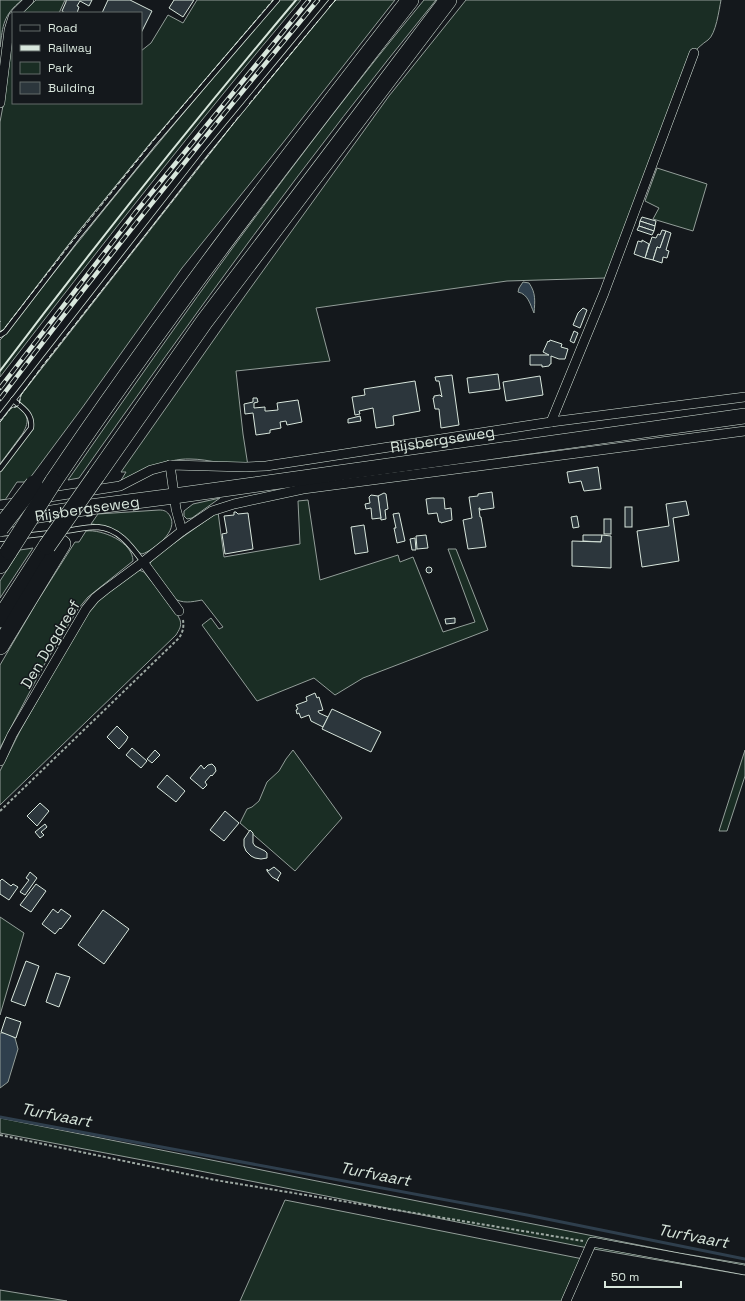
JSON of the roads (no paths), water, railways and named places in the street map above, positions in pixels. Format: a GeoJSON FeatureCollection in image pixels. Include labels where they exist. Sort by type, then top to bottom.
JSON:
{"type":"FeatureCollection","features":[{"type":"Feature","properties":{"kind":"highway"},"geometry":{"type":"LineString","coordinates":[[3,552],[182,300],[284,162],[410,0]]}},
{"type":"Feature","properties":{"kind":"highway"},"geometry":{"type":"LineString","coordinates":[[0,646],[74,509],[96,476],[204,322],[448,0]]}},
{"type":"Feature","properties":{"kind":"highway"},"geometry":{"type":"LineString","coordinates":[[0,528],[34,484],[73,453]]}},
{"type":"Feature","properties":{"kind":"highway"},"geometry":{"type":"LineString","coordinates":[[0,619],[54,545]]}},
{"type":"Feature","properties":{"kind":"main road","name":"Rijsbergseweg"},"geometry":{"type":"LineString","coordinates":[[0,521],[90,507],[745,416]]}},
{"type":"Feature","properties":{"kind":"street"},"geometry":{"type":"LineString","coordinates":[[17,12],[29,0]]}},
{"type":"Feature","properties":{"kind":"street"},"geometry":{"type":"LineString","coordinates":[[0,103],[9,30],[12,20]]}},
{"type":"Feature","properties":{"kind":"street"},"geometry":{"type":"LineString","coordinates":[[551,422],[604,293],[694,53]]}},
{"type":"Feature","properties":{"kind":"street","name":"Rijsbergseweg"},"geometry":{"type":"LineString","coordinates":[[0,505],[120,486],[131,482],[151,470],[170,465],[246,467],[266,466],[551,422],[745,398]]}},
{"type":"Feature","properties":{"kind":"street","name":"Rijsbergseweg"},"geometry":{"type":"LineString","coordinates":[[182,531],[212,511],[234,504],[303,489],[745,431]]}},
{"type":"Feature","properties":{"kind":"street"},"geometry":{"type":"LineString","coordinates":[[170,465],[178,519],[182,531]]}},
{"type":"Feature","properties":{"kind":"street","name":"Den Dogdreef"},"geometry":{"type":"LineString","coordinates":[[0,761],[12,735],[86,609],[95,598],[182,531]]}},
{"type":"Feature","properties":{"kind":"street"},"geometry":{"type":"LineString","coordinates":[[143,562],[179,611]]}},
{"type":"Feature","properties":{"kind":"street"},"geometry":{"type":"LineString","coordinates":[[566,1301],[592,1242],[745,1270]]}},
{"type":"Feature","properties":{"kind":"lane"},"geometry":{"type":"LineString","coordinates":[[0,335],[5,332],[80,234],[154,143],[277,0]]}},
{"type":"Feature","properties":{"kind":"lane"},"geometry":{"type":"LineString","coordinates":[[0,417],[205,154],[332,0]]}},
{"type":"Feature","properties":{"kind":"lane"},"geometry":{"type":"LineString","coordinates":[[0,469],[31,428],[32,424],[30,415],[27,411],[13,400]]}},
{"type":"Feature","properties":{"kind":"lane"},"geometry":{"type":"LineString","coordinates":[[3,552],[96,527],[112,532],[125,539],[143,562]]}},
{"type":"Feature","properties":{"kind":"water"},"geometry":{"type":"Polygon","coordinates":[[[523,282],[529,283],[533,290],[535,301],[534,313],[526,297],[518,292],[523,282]]]}},
{"type":"Feature","properties":{"kind":"water"},"geometry":{"type":"Polygon","coordinates":[[[0,1033],[6,1033],[15,1038],[18,1049],[8,1082],[0,1088],[0,1033]]]}},
{"type":"Feature","properties":{"kind":"waterway","name":"Turfvaart"},"geometry":{"type":"LineString","coordinates":[[0,1117],[527,1215],[745,1259]]}},
{"type":"Feature","properties":{"kind":"railway"},"geometry":{"type":"LineString","coordinates":[[0,388],[135,213],[309,0]]}},
{"type":"Feature","properties":{"kind":"railway"},"geometry":{"type":"LineString","coordinates":[[0,399],[156,198],[318,0]]}}]}
